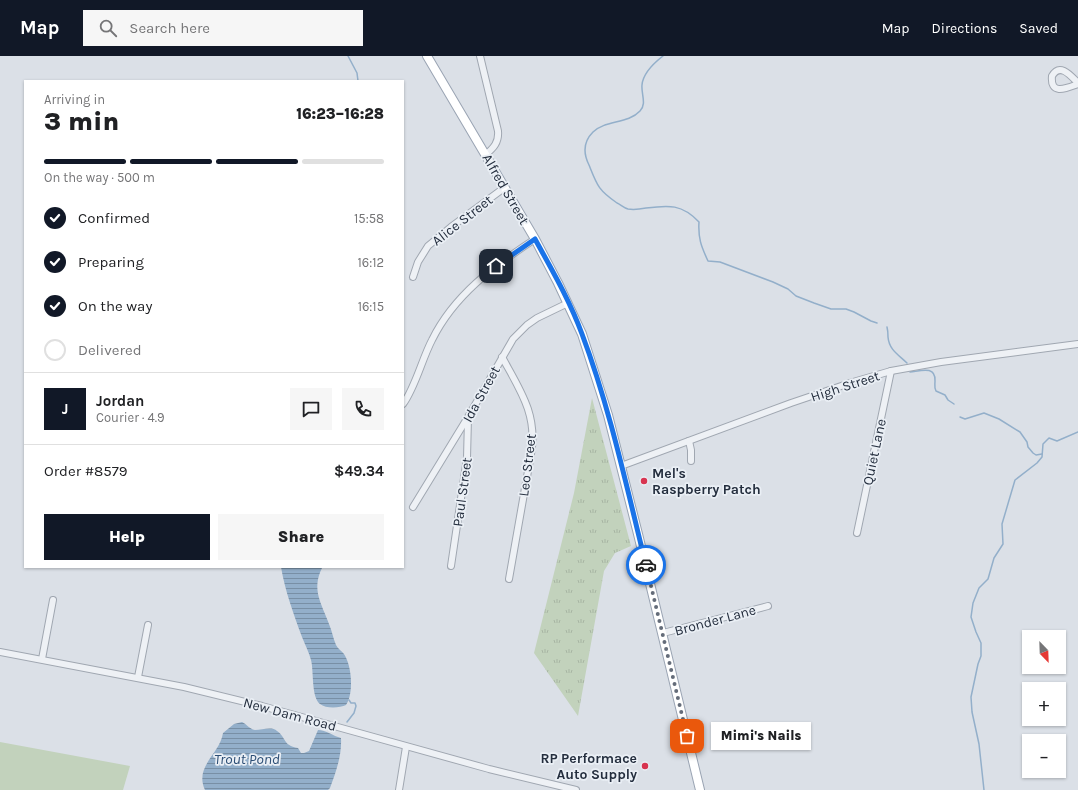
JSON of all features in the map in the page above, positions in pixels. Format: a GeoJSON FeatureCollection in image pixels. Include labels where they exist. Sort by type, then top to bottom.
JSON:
{"type":"FeatureCollection","features":[{"type":"Feature","properties":{"kind":"main road","name":"Alfred Street"},"geometry":{"type":"LineString","coordinates":[[427,56],[535,239],[582,334],[596,373],[621,466],[663,633],[700,790]]}},
{"type":"Feature","properties":{"kind":"street"},"geometry":{"type":"LineString","coordinates":[[480,56],[498,131],[497,143],[486,155]]}},
{"type":"Feature","properties":{"kind":"street","name":"Alice Street"},"geometry":{"type":"LineString","coordinates":[[413,277],[418,262],[428,246],[504,188]]}},
{"type":"Feature","properties":{"kind":"street"},"geometry":{"type":"LineString","coordinates":[[404,402],[431,341],[446,316],[470,288],[482,277],[512,254],[535,239]]}},
{"type":"Feature","properties":{"kind":"street","name":"Ida Street"},"geometry":{"type":"LineString","coordinates":[[413,507],[468,417],[513,339],[527,325],[537,318],[568,303]]}},
{"type":"Feature","properties":{"kind":"street","name":"High Street"},"geometry":{"type":"LineString","coordinates":[[621,466],[816,395],[891,371],[951,360],[1078,344]]}},
{"type":"Feature","properties":{"kind":"street","name":"Leo Street"},"geometry":{"type":"LineString","coordinates":[[502,356],[527,404],[532,420],[533,436],[509,580]]}},
{"type":"Feature","properties":{"kind":"street","name":"Quiet Lane"},"geometry":{"type":"LineString","coordinates":[[857,533],[891,371]]}},
{"type":"Feature","properties":{"kind":"street","name":"Paul Street"},"geometry":{"type":"LineString","coordinates":[[451,566],[467,458],[468,417]]}},
{"type":"Feature","properties":{"kind":"street"},"geometry":{"type":"LineString","coordinates":[[689,441],[691,461]]}},
{"type":"Feature","properties":{"kind":"street"},"geometry":{"type":"LineString","coordinates":[[42,659],[53,600]]}},
{"type":"Feature","properties":{"kind":"street","name":"Bronder Lane"},"geometry":{"type":"LineString","coordinates":[[663,633],[768,606]]}},
{"type":"Feature","properties":{"kind":"street"},"geometry":{"type":"LineString","coordinates":[[138,677],[148,625]]}},
{"type":"Feature","properties":{"kind":"street","name":"New Dam Road"},"geometry":{"type":"LineString","coordinates":[[0,652],[184,686],[262,706],[492,770],[576,790]]}},
{"type":"Feature","properties":{"kind":"street"},"geometry":{"type":"LineString","coordinates":[[399,790],[406,747]]}},
{"type":"Feature","properties":{"kind":"green space"},"geometry":{"type":"Polygon","coordinates":[[[592,398],[631,546],[615,553],[604,571],[578,716],[534,653],[574,493],[592,398]]]}},
{"type":"Feature","properties":{"kind":"green space"},"geometry":{"type":"Polygon","coordinates":[[[0,742],[130,766],[123,790],[0,790],[0,742]]]}},
{"type":"Feature","properties":{"kind":"water"},"geometry":{"type":"Polygon","coordinates":[[[281,568],[322,568],[317,583],[319,597],[336,645],[344,654],[349,665],[351,687],[349,700],[346,705],[340,707],[329,707],[323,706],[317,701],[314,690],[311,660],[285,585],[281,568]]]}},
{"type":"Feature","properties":{"kind":"water","name":"Trout Pond"},"geometry":{"type":"Polygon","coordinates":[[[242,722],[251,729],[255,730],[270,728],[275,730],[289,745],[298,748],[301,753],[309,751],[318,730],[341,738],[340,757],[330,788],[328,790],[205,790],[202,782],[205,767],[221,740],[223,733],[234,724],[242,722]]]}},
{"type":"Feature","properties":{"kind":"waterway"},"geometry":{"type":"LineString","coordinates":[[348,56],[357,73],[358,80]]}},
{"type":"Feature","properties":{"kind":"waterway"},"geometry":{"type":"LineString","coordinates":[[663,56],[644,76],[642,85],[643,105],[640,111],[629,118],[598,128],[587,140],[585,148],[587,161],[594,178],[602,191],[617,203],[628,209],[668,206],[681,209],[693,216],[699,222],[700,242],[708,261],[720,262],[773,282],[788,289],[796,296],[814,303],[831,309],[846,309],[877,323]]}},
{"type":"Feature","properties":{"kind":"waterway"},"geometry":{"type":"LineString","coordinates":[[887,327],[890,345],[907,363]]}},
{"type":"Feature","properties":{"kind":"waterway"},"geometry":{"type":"LineString","coordinates":[[910,372],[927,370],[933,373],[935,376],[936,391],[945,395],[948,400],[954,404]]}},
{"type":"Feature","properties":{"kind":"waterway"},"geometry":{"type":"LineString","coordinates":[[960,417],[965,419],[984,413],[999,419],[1020,432],[1033,453],[1036,455],[1042,454]]}},
{"type":"Feature","properties":{"kind":"waterway"},"geometry":{"type":"LineString","coordinates":[[984,790],[979,744],[972,712],[971,697],[981,656],[981,643],[971,617],[973,603],[979,588],[988,579],[994,558],[1003,544],[1002,524],[1015,480],[1037,463],[1042,457],[1043,444],[1049,438],[1057,441],[1078,432]]}},
{"type":"Feature","properties":{"kind":"waterway"},"geometry":{"type":"LineString","coordinates":[[347,722],[354,713],[356,706],[355,703],[351,703],[349,700]]}},
{"type":"Feature","properties":{"kind":"way so far"},"geometry":{"type":"LineString","coordinates":[[646,565],[687,736]]}},
{"type":"Feature","properties":{"kind":"place","name":"Mel's Raspberry Patch"},"geometry":{"type":"Point","coordinates":[644,481]}},
{"type":"Feature","properties":{"kind":"place","name":"Mimi's Nails"},"geometry":{"type":"Point","coordinates":[687,736]}},
{"type":"Feature","properties":{"kind":"place","name":"RP Performace Auto Supply"},"geometry":{"type":"Point","coordinates":[645,766]}},
{"type":"Feature","properties":{"kind":"route"},"geometry":{"type":"LineString","coordinates":[[496,266],[535,239],[558,282],[582,334],[596,373],[646,565]]}}]}
